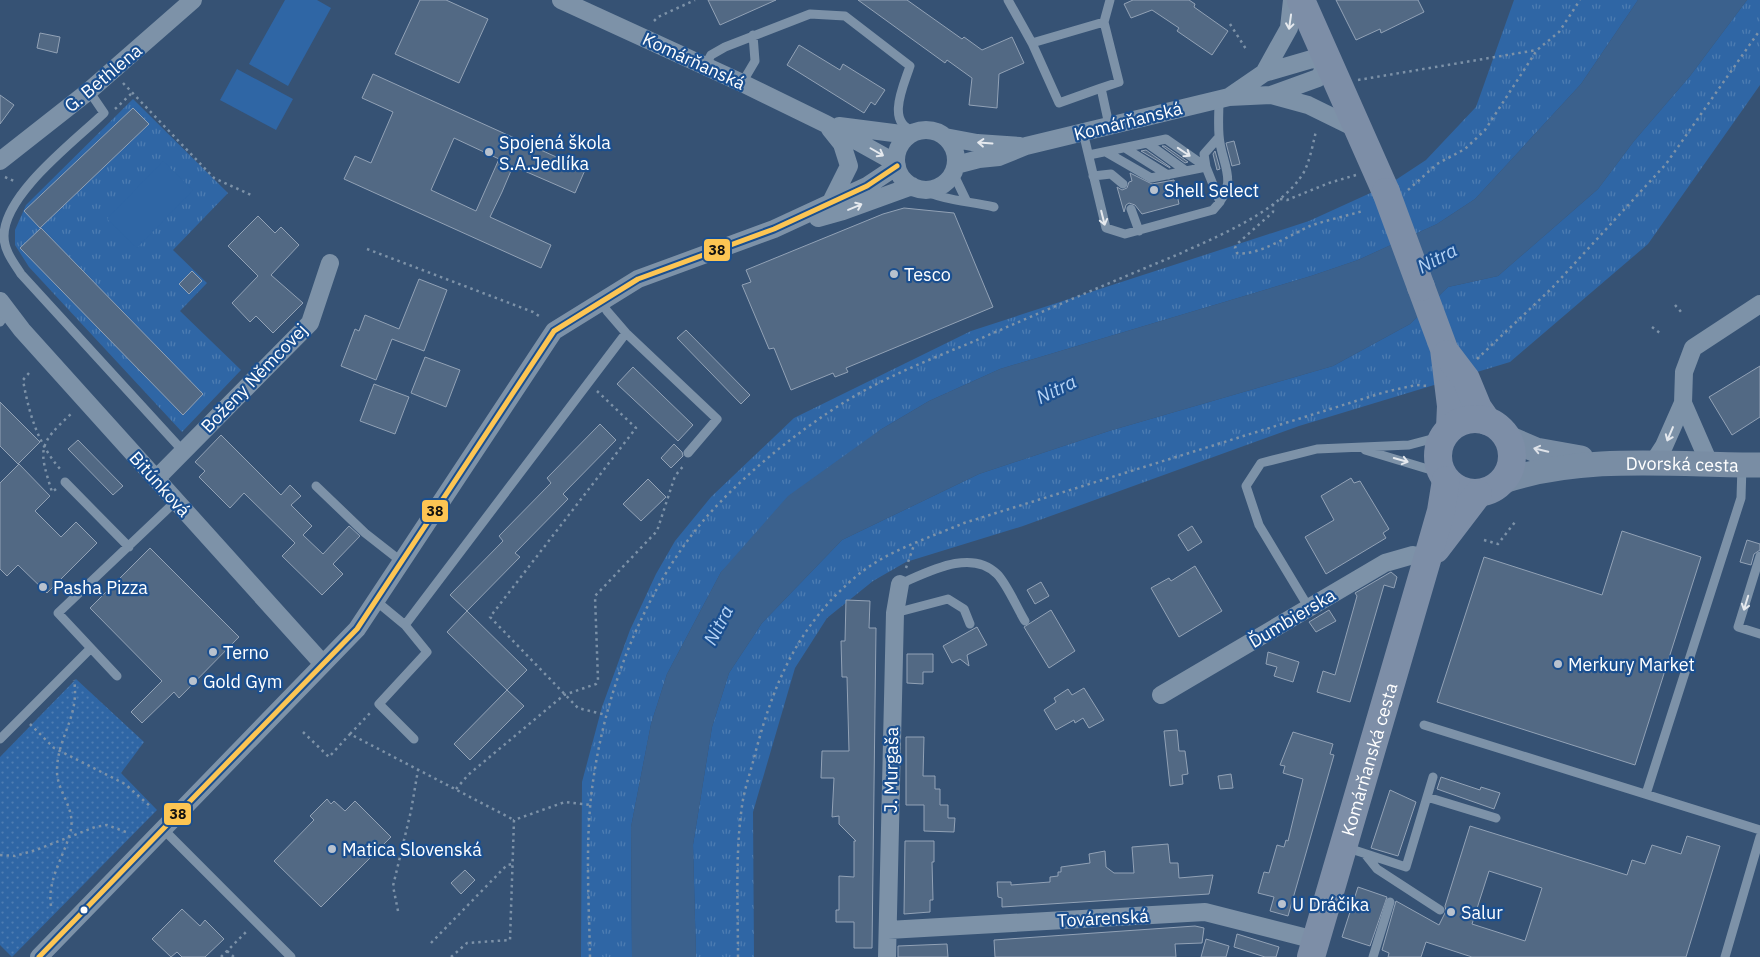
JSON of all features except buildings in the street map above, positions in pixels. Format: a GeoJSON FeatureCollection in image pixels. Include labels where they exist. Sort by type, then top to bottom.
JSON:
{"type":"FeatureCollection","features":[{"type":"Feature","properties":{"kind":"main road"},"geometry":{"type":"LineString","coordinates":[[1301,0],[1360,130],[1395,193],[1444,349],[1451,406],[1447,432],[1438,454],[1444,477],[1457,490],[1478,494],[1489,491],[1503,481],[1509,472],[1512,449],[1508,438],[1501,430],[1487,421],[1478,408],[1466,379],[1444,349]]}},
{"type":"Feature","properties":{"kind":"main road"},"geometry":{"type":"LineString","coordinates":[[1447,432],[1468,420],[1487,421]]}},
{"type":"Feature","properties":{"kind":"main road","name":"Komárňanská cesta"},"geometry":{"type":"LineString","coordinates":[[1313,952],[1354,850],[1441,511],[1444,477]]}},
{"type":"Feature","properties":{"kind":"main road","name":"Komárňanská cesta"},"geometry":{"type":"LineString","coordinates":[[1427,560],[1478,494]]}},
{"type":"Feature","properties":{"kind":"street","name":"G. Bethlena"},"geometry":{"type":"LineString","coordinates":[[3,157],[89,91],[193,0]]}},
{"type":"Feature","properties":{"kind":"street","name":"Komárňanská"},"geometry":{"type":"LineString","coordinates":[[561,0],[742,83],[826,124],[897,165],[900,174],[917,188],[931,189],[940,186],[954,169],[978,158],[999,157],[1026,146],[1224,98]]}},
{"type":"Feature","properties":{"kind":"street"},"geometry":{"type":"LineString","coordinates":[[1264,74],[1290,28],[1292,0]]}},
{"type":"Feature","properties":{"kind":"street"},"geometry":{"type":"LineString","coordinates":[[1312,59],[1330,63],[1318,78],[1271,95],[1224,98],[1264,74],[1312,59]]}},
{"type":"Feature","properties":{"kind":"street"},"geometry":{"type":"LineString","coordinates":[[1271,95],[1308,105],[1360,130]]}},
{"type":"Feature","properties":{"kind":"street","name":"Komárňanská"},"geometry":{"type":"LineString","coordinates":[[826,124],[912,134],[931,130],[945,137],[977,143],[1026,146]]}},
{"type":"Feature","properties":{"kind":"street"},"geometry":{"type":"LineString","coordinates":[[826,124],[842,144],[849,166],[830,204]]}},
{"type":"Feature","properties":{"kind":"street"},"geometry":{"type":"LineString","coordinates":[[39,957],[357,629],[554,331],[638,279],[774,229],[868,186],[897,165],[899,148],[912,134]]}},
{"type":"Feature","properties":{"kind":"street"},"geometry":{"type":"LineString","coordinates":[[945,137],[954,150],[954,169]]}},
{"type":"Feature","properties":{"kind":"street"},"geometry":{"type":"LineString","coordinates":[[774,229],[844,211],[917,188]]}},
{"type":"Feature","properties":{"kind":"street","name":"Boženy Němcovej"},"geometry":{"type":"LineString","coordinates":[[156,479],[310,323],[330,263]]}},
{"type":"Feature","properties":{"kind":"street"},"geometry":{"type":"LineString","coordinates":[[1653,463],[1664,446],[1683,403],[1684,372],[1693,348],[1711,334],[1760,304]]}},
{"type":"Feature","properties":{"kind":"street","name":"Bitúnková"},"geometry":{"type":"LineString","coordinates":[[3,311],[323,664]]}},
{"type":"Feature","properties":{"kind":"street"},"geometry":{"type":"LineString","coordinates":[[1683,403],[1710,465]]}},
{"type":"Feature","properties":{"kind":"street","name":"Dvorská cesta"},"geometry":{"type":"LineString","coordinates":[[1508,438],[1536,450],[1606,463]]}},
{"type":"Feature","properties":{"kind":"street","name":"Dvorská cesta"},"geometry":{"type":"LineString","coordinates":[[1503,481],[1535,471],[1606,463],[1751,465]]}},
{"type":"Feature","properties":{"kind":"street","name":"Ďumbierska"},"geometry":{"type":"LineString","coordinates":[[1161,695],[1385,563],[1413,555],[1427,560]]}},
{"type":"Feature","properties":{"kind":"street","name":"J. Murgaša"},"geometry":{"type":"LineString","coordinates":[[887,957],[895,613],[900,584]]}},
{"type":"Feature","properties":{"kind":"street","name":"Továrenská"},"geometry":{"type":"LineString","coordinates":[[888,930],[1204,912],[1313,952]]}},
{"type":"Feature","properties":{"kind":"lane"},"geometry":{"type":"LineString","coordinates":[[1008,0],[1032,43],[1059,103],[1119,82],[1104,22],[1110,0]]}},
{"type":"Feature","properties":{"kind":"lane"},"geometry":{"type":"LineString","coordinates":[[705,66],[711,55],[753,34],[810,14],[845,16],[910,66],[899,102],[898,112],[901,122],[912,134]]}},
{"type":"Feature","properties":{"kind":"lane"},"geometry":{"type":"LineString","coordinates":[[1032,43],[1104,22]]}},
{"type":"Feature","properties":{"kind":"lane"},"geometry":{"type":"LineString","coordinates":[[742,83],[755,61],[753,34]]}},
{"type":"Feature","properties":{"kind":"lane"},"geometry":{"type":"LineString","coordinates":[[1101,88],[1109,125]]}},
{"type":"Feature","properties":{"kind":"lane"},"geometry":{"type":"LineString","coordinates":[[89,91],[104,113],[24,189],[8,218],[4,236],[7,252],[21,274],[183,451]]}},
{"type":"Feature","properties":{"kind":"lane"},"geometry":{"type":"LineString","coordinates":[[1083,132],[1106,228],[1125,234],[1139,231],[1213,210],[1220,202],[1229,178],[1219,137],[1224,98]]}},
{"type":"Feature","properties":{"kind":"lane"},"geometry":{"type":"LineString","coordinates":[[1219,137],[1204,154],[1206,167],[1220,202]]}},
{"type":"Feature","properties":{"kind":"lane"},"geometry":{"type":"LineString","coordinates":[[1088,156],[1166,139],[1206,167]]}},
{"type":"Feature","properties":{"kind":"lane"},"geometry":{"type":"LineString","coordinates":[[1147,143],[1186,171]]}},
{"type":"Feature","properties":{"kind":"lane"},"geometry":{"type":"LineString","coordinates":[[1125,148],[1168,175]]}},
{"type":"Feature","properties":{"kind":"lane"},"geometry":{"type":"LineString","coordinates":[[1106,152],[1151,178],[1206,167]]}},
{"type":"Feature","properties":{"kind":"lane"},"geometry":{"type":"LineString","coordinates":[[954,169],[966,200]]}},
{"type":"Feature","properties":{"kind":"lane"},"geometry":{"type":"LineString","coordinates":[[1093,176],[1111,174],[1123,184]]}},
{"type":"Feature","properties":{"kind":"lane"},"geometry":{"type":"LineString","coordinates":[[917,188],[938,198],[966,200],[994,208]]}},
{"type":"Feature","properties":{"kind":"lane"},"geometry":{"type":"LineString","coordinates":[[1131,209],[1139,231]]}},
{"type":"Feature","properties":{"kind":"lane"},"geometry":{"type":"LineString","coordinates":[[601,301],[626,333],[717,419],[688,453]]}},
{"type":"Feature","properties":{"kind":"lane"},"geometry":{"type":"LineString","coordinates":[[406,625],[626,333]]}},
{"type":"Feature","properties":{"kind":"lane"},"geometry":{"type":"LineString","coordinates":[[1309,608],[1259,525],[1246,486],[1262,463],[1317,449],[1360,449],[1409,445],[1447,432]]}},
{"type":"Feature","properties":{"kind":"lane"},"geometry":{"type":"LineString","coordinates":[[1360,449],[1444,477]]}},
{"type":"Feature","properties":{"kind":"lane"},"geometry":{"type":"LineString","coordinates":[[1646,794],[1751,465]]}},
{"type":"Feature","properties":{"kind":"lane"},"geometry":{"type":"LineString","coordinates":[[66,480],[129,547]]}},
{"type":"Feature","properties":{"kind":"lane"},"geometry":{"type":"LineString","coordinates":[[316,486],[365,533],[402,562]]}},
{"type":"Feature","properties":{"kind":"lane"},"geometry":{"type":"LineString","coordinates":[[117,676],[58,613],[176,501]]}},
{"type":"Feature","properties":{"kind":"lane"},"geometry":{"type":"LineString","coordinates":[[1760,556],[1738,627],[1760,634]]}},
{"type":"Feature","properties":{"kind":"lane"},"geometry":{"type":"LineString","coordinates":[[900,584],[943,566],[974,562],[997,574],[1025,620]]}},
{"type":"Feature","properties":{"kind":"lane"},"geometry":{"type":"LineString","coordinates":[[895,613],[948,599],[964,609],[970,624]]}},
{"type":"Feature","properties":{"kind":"lane"},"geometry":{"type":"LineString","coordinates":[[376,601],[406,625],[427,652],[379,704],[414,739]]}},
{"type":"Feature","properties":{"kind":"lane"},"geometry":{"type":"LineString","coordinates":[[0,739],[90,649]]}},
{"type":"Feature","properties":{"kind":"lane"},"geometry":{"type":"LineString","coordinates":[[1424,725],[1760,830]]}},
{"type":"Feature","properties":{"kind":"lane"},"geometry":{"type":"LineString","coordinates":[[1354,850],[1406,867],[1433,777]]}},
{"type":"Feature","properties":{"kind":"lane"},"geometry":{"type":"LineString","coordinates":[[1427,796],[1496,818]]}},
{"type":"Feature","properties":{"kind":"lane"},"geometry":{"type":"LineString","coordinates":[[163,829],[291,957]]}},
{"type":"Feature","properties":{"kind":"lane"},"geometry":{"type":"LineString","coordinates":[[1725,957],[1760,837]]}},
{"type":"Feature","properties":{"kind":"lane"},"geometry":{"type":"LineString","coordinates":[[1354,850],[1377,869],[1440,910]]}},
{"type":"Feature","properties":{"kind":"lane"},"geometry":{"type":"LineString","coordinates":[[1373,957],[1390,902]]}},
{"type":"Feature","properties":{"kind":"path"},"geometry":{"type":"LineString","coordinates":[[654,21],[695,0]]}},
{"type":"Feature","properties":{"kind":"path"},"geometry":{"type":"LineString","coordinates":[[1395,193],[1437,164],[1465,149],[1485,130],[1522,76],[1537,50],[1560,32],[1580,0]]}},
{"type":"Feature","properties":{"kind":"path"},"geometry":{"type":"LineString","coordinates":[[1230,24],[1246,49]]}},
{"type":"Feature","properties":{"kind":"path"},"geometry":{"type":"LineString","coordinates":[[1470,363],[1552,288],[1666,164],[1760,30]]}},
{"type":"Feature","properties":{"kind":"path"},"geometry":{"type":"LineString","coordinates":[[1357,81],[1537,50]]}},
{"type":"Feature","properties":{"kind":"path"},"geometry":{"type":"LineString","coordinates":[[122,82],[214,178],[251,195]]}},
{"type":"Feature","properties":{"kind":"path"},"geometry":{"type":"LineString","coordinates":[[104,113],[112,112],[132,93]]}},
{"type":"Feature","properties":{"kind":"path"},"geometry":{"type":"LineString","coordinates":[[590,957],[590,805],[606,715],[636,632],[687,541],[717,507],[743,482],[813,424],[874,386],[1216,237],[1273,204],[1280,199],[1304,171],[1316,131]]}},
{"type":"Feature","properties":{"kind":"path"},"geometry":{"type":"LineString","coordinates":[[1280,199],[1287,200],[1329,183],[1356,175]]}},
{"type":"Feature","properties":{"kind":"path"},"geometry":{"type":"LineString","coordinates":[[1273,204],[1273,212],[1237,244],[1235,248],[1237,252],[1243,254],[1254,251],[1312,226],[1363,211]]}},
{"type":"Feature","properties":{"kind":"path"},"geometry":{"type":"LineString","coordinates":[[367,249],[533,312],[542,318]]}},
{"type":"Feature","properties":{"kind":"path"},"geometry":{"type":"LineString","coordinates":[[1675,305],[1682,313]]}},
{"type":"Feature","properties":{"kind":"path"},"geometry":{"type":"LineString","coordinates":[[1652,327],[1660,333]]}},
{"type":"Feature","properties":{"kind":"path"},"geometry":{"type":"LineString","coordinates":[[29,373],[22,380],[29,416],[43,447],[66,480]]}},
{"type":"Feature","properties":{"kind":"path"},"geometry":{"type":"LineString","coordinates":[[596,390],[636,428],[490,618],[578,708],[606,715]]}},
{"type":"Feature","properties":{"kind":"path"},"geometry":{"type":"LineString","coordinates":[[52,492],[44,465],[43,447],[49,434],[71,414]]}},
{"type":"Feature","properties":{"kind":"path"},"geometry":{"type":"LineString","coordinates":[[456,789],[475,769],[564,695],[596,684],[598,680],[595,596],[657,531],[675,476],[684,465],[688,453]]}},
{"type":"Feature","properties":{"kind":"path"},"geometry":{"type":"LineString","coordinates":[[1484,540],[1498,544],[1514,522]]}},
{"type":"Feature","properties":{"kind":"path"},"geometry":{"type":"LineString","coordinates":[[900,584],[915,544]]}},
{"type":"Feature","properties":{"kind":"path"},"geometry":{"type":"LineString","coordinates":[[51,906],[52,880],[68,838],[71,818],[69,805],[58,782],[57,769],[60,752],[76,708],[72,666]]}},
{"type":"Feature","properties":{"kind":"path"},"geometry":{"type":"LineString","coordinates":[[303,732],[330,757],[379,704]]}},
{"type":"Feature","properties":{"kind":"path"},"geometry":{"type":"LineString","coordinates":[[26,713],[29,722],[54,748],[125,784],[152,806]]}},
{"type":"Feature","properties":{"kind":"path"},"geometry":{"type":"LineString","coordinates":[[350,734],[514,820],[565,802],[590,805]]}},
{"type":"Feature","properties":{"kind":"path"},"geometry":{"type":"LineString","coordinates":[[398,911],[393,886],[411,811],[418,770]]}},
{"type":"Feature","properties":{"kind":"path"},"geometry":{"type":"LineString","coordinates":[[451,957],[467,943],[510,940],[514,820]]}},
{"type":"Feature","properties":{"kind":"path"},"geometry":{"type":"LineString","coordinates":[[0,854],[15,856],[95,827],[107,825],[126,832]]}},
{"type":"Feature","properties":{"kind":"path"},"geometry":{"type":"LineString","coordinates":[[432,943],[508,865],[512,864]]}},
{"type":"Feature","properties":{"kind":"path"},"geometry":{"type":"LineString","coordinates":[[221,957],[256,922]]}},
{"type":"Feature","properties":{"kind":"path"},"geometry":{"type":"LineString","coordinates":[[227,951],[234,957]]}},
{"type":"Feature","properties":{"kind":"green space"},"geometry":{"type":"Polygon","coordinates":[[[285,0],[317,0],[331,8],[288,86],[249,64],[285,0]]]}},
{"type":"Feature","properties":{"kind":"green space"},"geometry":{"type":"Polygon","coordinates":[[[1514,0],[1638,0],[1581,84],[1475,199],[1437,224],[1358,260],[1311,276],[1000,369],[929,401],[880,430],[721,572],[667,674],[651,724],[631,827],[632,957],[581,957],[582,782],[602,707],[630,630],[656,574],[675,541],[711,497],[794,418],[971,331],[1309,221],[1388,185],[1426,160],[1476,107],[1514,0]]]}},
{"type":"Feature","properties":{"kind":"green space"},"geometry":{"type":"Polygon","coordinates":[[[1747,0],[1760,0],[1760,85],[1648,244],[1510,362],[1299,426],[1023,526],[906,562],[873,581],[827,618],[795,668],[753,812],[754,957],[696,957],[693,845],[712,727],[729,673],[762,623],[842,540],[979,474],[1109,431],[1333,366],[1410,324],[1448,287],[1498,276],[1598,189],[1634,141],[1690,76],[1747,0]]]}},
{"type":"Feature","properties":{"kind":"green space"},"geometry":{"type":"Polygon","coordinates":[[[237,69],[293,99],[276,130],[220,100],[237,69]]]}},
{"type":"Feature","properties":{"kind":"green space"},"geometry":{"type":"Polygon","coordinates":[[[133,99],[228,193],[173,250],[207,283],[180,311],[241,370],[182,432],[29,267],[15,245],[15,230],[26,205],[133,99]]]}},
{"type":"Feature","properties":{"kind":"green space"},"geometry":{"type":"Polygon","coordinates":[[[163,161],[193,190],[137,248],[107,219],[163,161]]]}},
{"type":"Feature","properties":{"kind":"green space"},"geometry":{"type":"Polygon","coordinates":[[[76,679],[144,742],[121,773],[157,810],[12,957],[0,945],[0,757],[76,679]]]}},
{"type":"Feature","properties":{"kind":"water","name":"Nitra"},"geometry":{"type":"Polygon","coordinates":[[[1638,0],[1747,0],[1690,76],[1634,141],[1598,189],[1498,276],[1448,287],[1410,324],[1333,366],[1109,431],[979,474],[842,540],[762,623],[729,673],[712,727],[693,845],[696,957],[632,957],[631,827],[651,724],[667,674],[721,572],[788,496],[880,430],[929,401],[1000,369],[1311,276],[1358,260],[1437,224],[1475,199],[1581,84],[1638,0]]]}},
{"type":"Feature","properties":{"kind":"transit line","name":"38"},"geometry":{"type":"LineString","coordinates":[[39,957],[357,629],[554,331],[638,279],[774,229],[867,186],[897,166]]}},
{"type":"Feature","properties":{"kind":"place","name":"Spojená škola S.A.Jedlíka"},"geometry":{"type":"Point","coordinates":[489,152]}},
{"type":"Feature","properties":{"kind":"place","name":"Shell Select"},"geometry":{"type":"Point","coordinates":[1154,190]}},
{"type":"Feature","properties":{"kind":"place","name":"Tesco"},"geometry":{"type":"Point","coordinates":[894,274]}},
{"type":"Feature","properties":{"kind":"place","name":"Pasha Pizza"},"geometry":{"type":"Point","coordinates":[43,587]}},
{"type":"Feature","properties":{"kind":"place","name":"Terno"},"geometry":{"type":"Point","coordinates":[213,652]}},
{"type":"Feature","properties":{"kind":"place","name":"Merkury Market"},"geometry":{"type":"Point","coordinates":[1558,664]}},
{"type":"Feature","properties":{"kind":"place","name":"Gold Gym"},"geometry":{"type":"Point","coordinates":[193,681]}},
{"type":"Feature","properties":{"kind":"place","name":"Matica Slovenská"},"geometry":{"type":"Point","coordinates":[332,849]}},
{"type":"Feature","properties":{"kind":"place","name":"U Dráčika"},"geometry":{"type":"Point","coordinates":[1282,904]}},
{"type":"Feature","properties":{"kind":"place","name":"Salur"},"geometry":{"type":"Point","coordinates":[1451,912]}}]}
